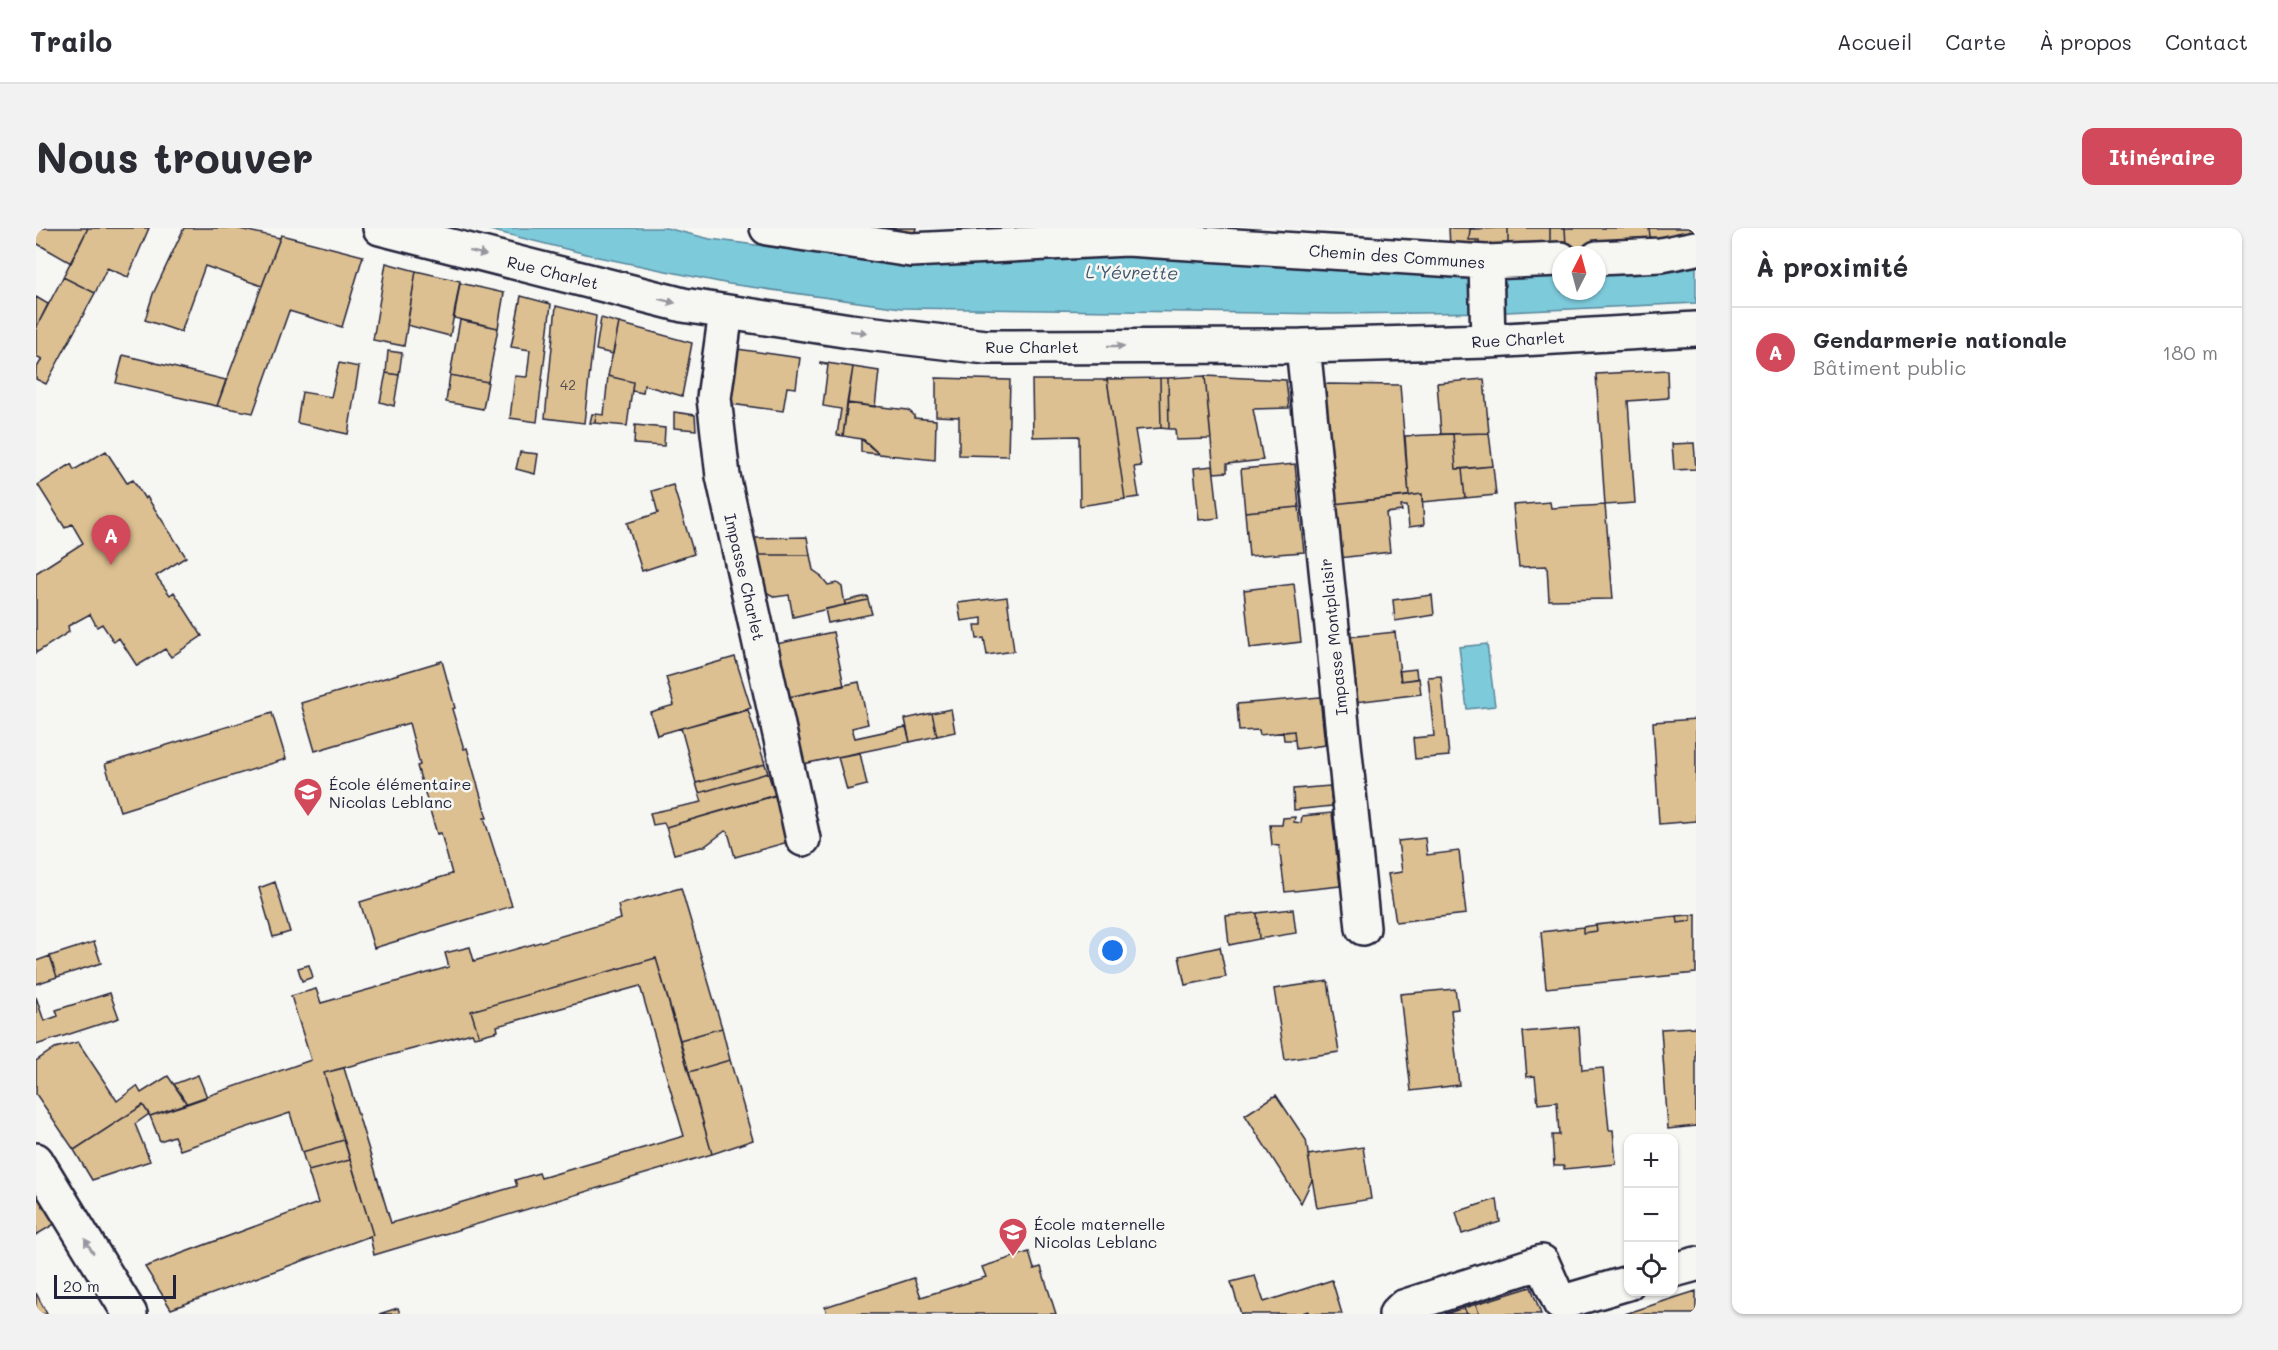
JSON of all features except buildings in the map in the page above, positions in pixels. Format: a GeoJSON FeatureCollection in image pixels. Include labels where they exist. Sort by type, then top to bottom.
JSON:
{"type":"FeatureCollection","features":[{"type":"Feature","properties":{"kind":"street","name":"Rue Charlet"},"geometry":{"type":"LineString","coordinates":[[380,228],[683,305],[850,331],[986,347],[1303,346],[1488,333],[1696,329]]}},
{"type":"Feature","properties":{"kind":"street","name":"Chemin des Communes"},"geometry":{"type":"LineString","coordinates":[[767,228],[911,250],[1127,239],[1487,267],[1552,260]]}},
{"type":"Feature","properties":{"kind":"street"},"geometry":{"type":"LineString","coordinates":[[1606,258],[1661,255],[1696,248]]}},
{"type":"Feature","properties":{"kind":"street"},"geometry":{"type":"LineString","coordinates":[[1487,267],[1488,333]]}},
{"type":"Feature","properties":{"kind":"street","name":"Impasse Charlet"},"geometry":{"type":"LineString","coordinates":[[726,312],[714,398],[723,476],[803,839]]}},
{"type":"Feature","properties":{"kind":"street","name":"Impasse Montplaisir"},"geometry":{"type":"LineString","coordinates":[[1303,346],[1363,928]]}},
{"type":"Feature","properties":{"kind":"street"},"geometry":{"type":"LineString","coordinates":[[36,1160],[130,1314]]}},
{"type":"Feature","properties":{"kind":"street"},"geometry":{"type":"LineString","coordinates":[[1396,1314],[1403,1307],[1542,1262],[1560,1303],[1624,1284]]}},
{"type":"Feature","properties":{"kind":"street"},"geometry":{"type":"LineString","coordinates":[[1678,1269],[1696,1264]]}},
{"type":"Feature","properties":{"kind":"water","name":"L'Yévrette"},"geometry":{"type":"Polygon","coordinates":[[[482,228],[666,228],[710,239],[908,265],[1148,254],[1552,274],[1552,300],[1606,300],[1606,273],[1661,272],[1696,265],[1696,303],[1506,312],[1334,314],[901,308],[729,284],[598,257],[482,228]]]}},
{"type":"Feature","properties":{"kind":"water"},"geometry":{"type":"Polygon","coordinates":[[[1487,644],[1495,706],[1467,709],[1459,647],[1487,644]]]}},
{"type":"Feature","properties":{"kind":"place","name":"Gendarmerie nationale"},"geometry":{"type":"Point","coordinates":[111,565]}},
{"type":"Feature","properties":{"kind":"place","name":"École élémentaire Nicolas Leblanc"},"geometry":{"type":"Point","coordinates":[308,818]}},
{"type":"Feature","properties":{"kind":"place","name":"École maternelle Nicolas Leblanc"},"geometry":{"type":"Point","coordinates":[1013,1258]}}]}
